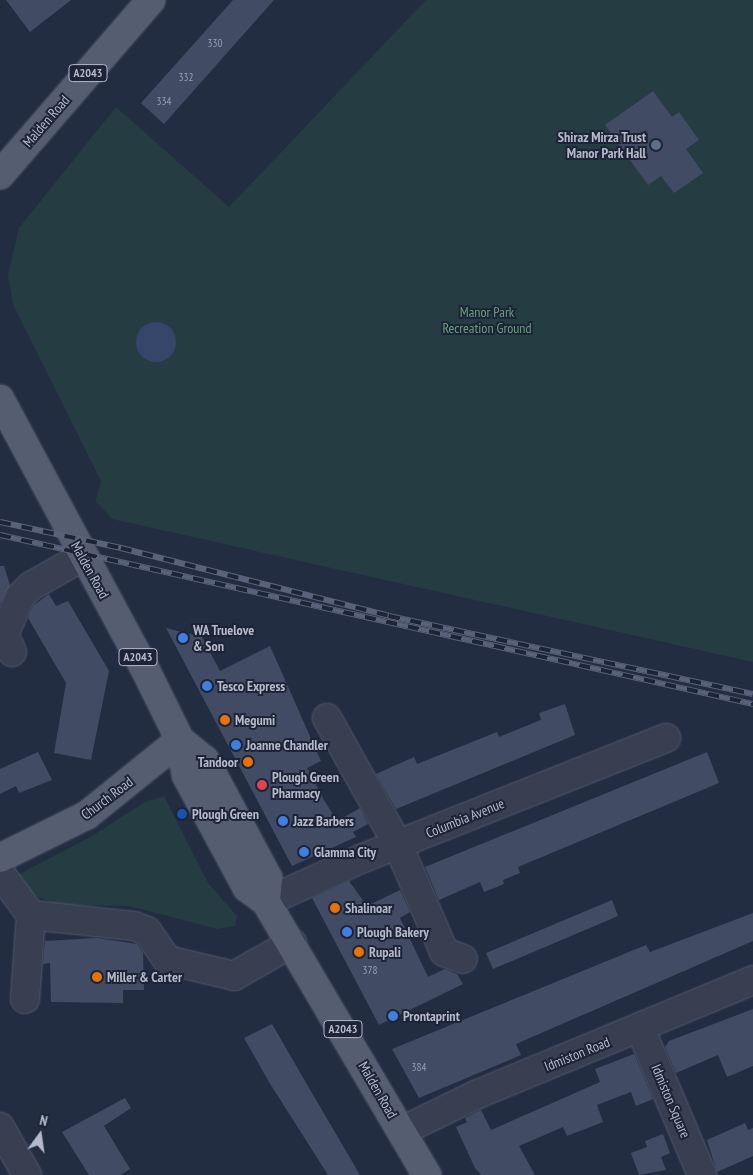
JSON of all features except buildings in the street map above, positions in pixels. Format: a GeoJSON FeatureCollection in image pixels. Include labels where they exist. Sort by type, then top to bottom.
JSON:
{"type":"FeatureCollection","features":[{"type":"Feature","properties":{"kind":"main road","name":"Malden Road"},"geometry":{"type":"LineString","coordinates":[[0,175],[151,0]]}},
{"type":"Feature","properties":{"kind":"main road","name":"Malden Road"},"geometry":{"type":"LineString","coordinates":[[0,399],[180,740],[186,775],[247,888],[266,902],[292,943],[427,1175]]}},
{"type":"Feature","properties":{"kind":"main road","name":"Church Road"},"geometry":{"type":"LineString","coordinates":[[0,858],[87,815],[180,740]]}},
{"type":"Feature","properties":{"kind":"street"},"geometry":{"type":"LineString","coordinates":[[12,652],[4,635],[20,598],[31,586],[82,557]]}},
{"type":"Feature","properties":{"kind":"street"},"geometry":{"type":"LineString","coordinates":[[327,718],[398,845],[444,952],[463,959]]}},
{"type":"Feature","properties":{"kind":"street","name":"Columbia Avenue"},"geometry":{"type":"LineString","coordinates":[[266,902],[398,845],[666,738]]}},
{"type":"Feature","properties":{"kind":"street"},"geometry":{"type":"LineString","coordinates":[[0,873],[31,915],[25,999]]}},
{"type":"Feature","properties":{"kind":"street"},"geometry":{"type":"LineString","coordinates":[[31,915],[134,926],[147,931],[166,960],[234,976],[292,943]]}},
{"type":"Feature","properties":{"kind":"street","name":"Idmiston Road"},"geometry":{"type":"LineString","coordinates":[[402,1130],[478,1094],[753,980]]}},
{"type":"Feature","properties":{"kind":"street","name":"Idmiston Square"},"geometry":{"type":"LineString","coordinates":[[640,1028],[702,1175]]}},
{"type":"Feature","properties":{"kind":"street"},"geometry":{"type":"LineString","coordinates":[[0,1127],[27,1175]]}},
{"type":"Feature","properties":{"kind":"green space","name":"Manor Park Recreation Ground"},"geometry":{"type":"Polygon","coordinates":[[[426,0],[753,0],[753,662],[112,519],[96,501],[101,481],[13,304],[8,275],[19,228],[116,107],[229,207],[426,0]]]}},
{"type":"Feature","properties":{"kind":"green space","name":"Plough Green"},"geometry":{"type":"Polygon","coordinates":[[[164,796],[208,883],[237,916],[235,926],[217,929],[129,906],[59,905],[29,893],[12,878],[92,836],[145,802],[164,796]]]}},
{"type":"Feature","properties":{"kind":"water"},"geometry":{"type":"Polygon","coordinates":[[[160,322],[167,325],[173,331],[176,342],[175,350],[167,359],[160,362],[152,362],[145,359],[137,350],[136,338],[139,331],[148,323],[160,322]]]}},
{"type":"Feature","properties":{"kind":"railway"},"geometry":{"type":"LineString","coordinates":[[0,522],[121,548],[389,616],[753,694]]}},
{"type":"Feature","properties":{"kind":"railway"},"geometry":{"type":"LineString","coordinates":[[0,535],[753,704]]}},
{"type":"Feature","properties":{"kind":"place","name":"Shiraz Mirza Trust Manor Park Hall"},"geometry":{"type":"Point","coordinates":[656,145]}},
{"type":"Feature","properties":{"kind":"place","name":"WA Truelove & Son"},"geometry":{"type":"Point","coordinates":[183,638]}},
{"type":"Feature","properties":{"kind":"place","name":"Tesco Express"},"geometry":{"type":"Point","coordinates":[207,686]}},
{"type":"Feature","properties":{"kind":"place","name":"Megumi"},"geometry":{"type":"Point","coordinates":[225,720]}},
{"type":"Feature","properties":{"kind":"place","name":"Joanne Chandler"},"geometry":{"type":"Point","coordinates":[236,745]}},
{"type":"Feature","properties":{"kind":"place","name":"Tandoor"},"geometry":{"type":"Point","coordinates":[248,762]}},
{"type":"Feature","properties":{"kind":"place","name":"Plough Green Pharmacy"},"geometry":{"type":"Point","coordinates":[262,785]}},
{"type":"Feature","properties":{"kind":"place","name":"Plough Green"},"geometry":{"type":"Point","coordinates":[182,814]}},
{"type":"Feature","properties":{"kind":"place","name":"Jazz Barbers"},"geometry":{"type":"Point","coordinates":[283,821]}},
{"type":"Feature","properties":{"kind":"place","name":"Glamma City"},"geometry":{"type":"Point","coordinates":[304,852]}},
{"type":"Feature","properties":{"kind":"place","name":"Shalinoar"},"geometry":{"type":"Point","coordinates":[335,908]}},
{"type":"Feature","properties":{"kind":"place","name":"Plough Bakery"},"geometry":{"type":"Point","coordinates":[347,932]}},
{"type":"Feature","properties":{"kind":"place","name":"Rupali"},"geometry":{"type":"Point","coordinates":[359,952]}},
{"type":"Feature","properties":{"kind":"place","name":"Miller & Carter"},"geometry":{"type":"Point","coordinates":[97,977]}},
{"type":"Feature","properties":{"kind":"place","name":"Prontaprint"},"geometry":{"type":"Point","coordinates":[393,1016]}}]}
